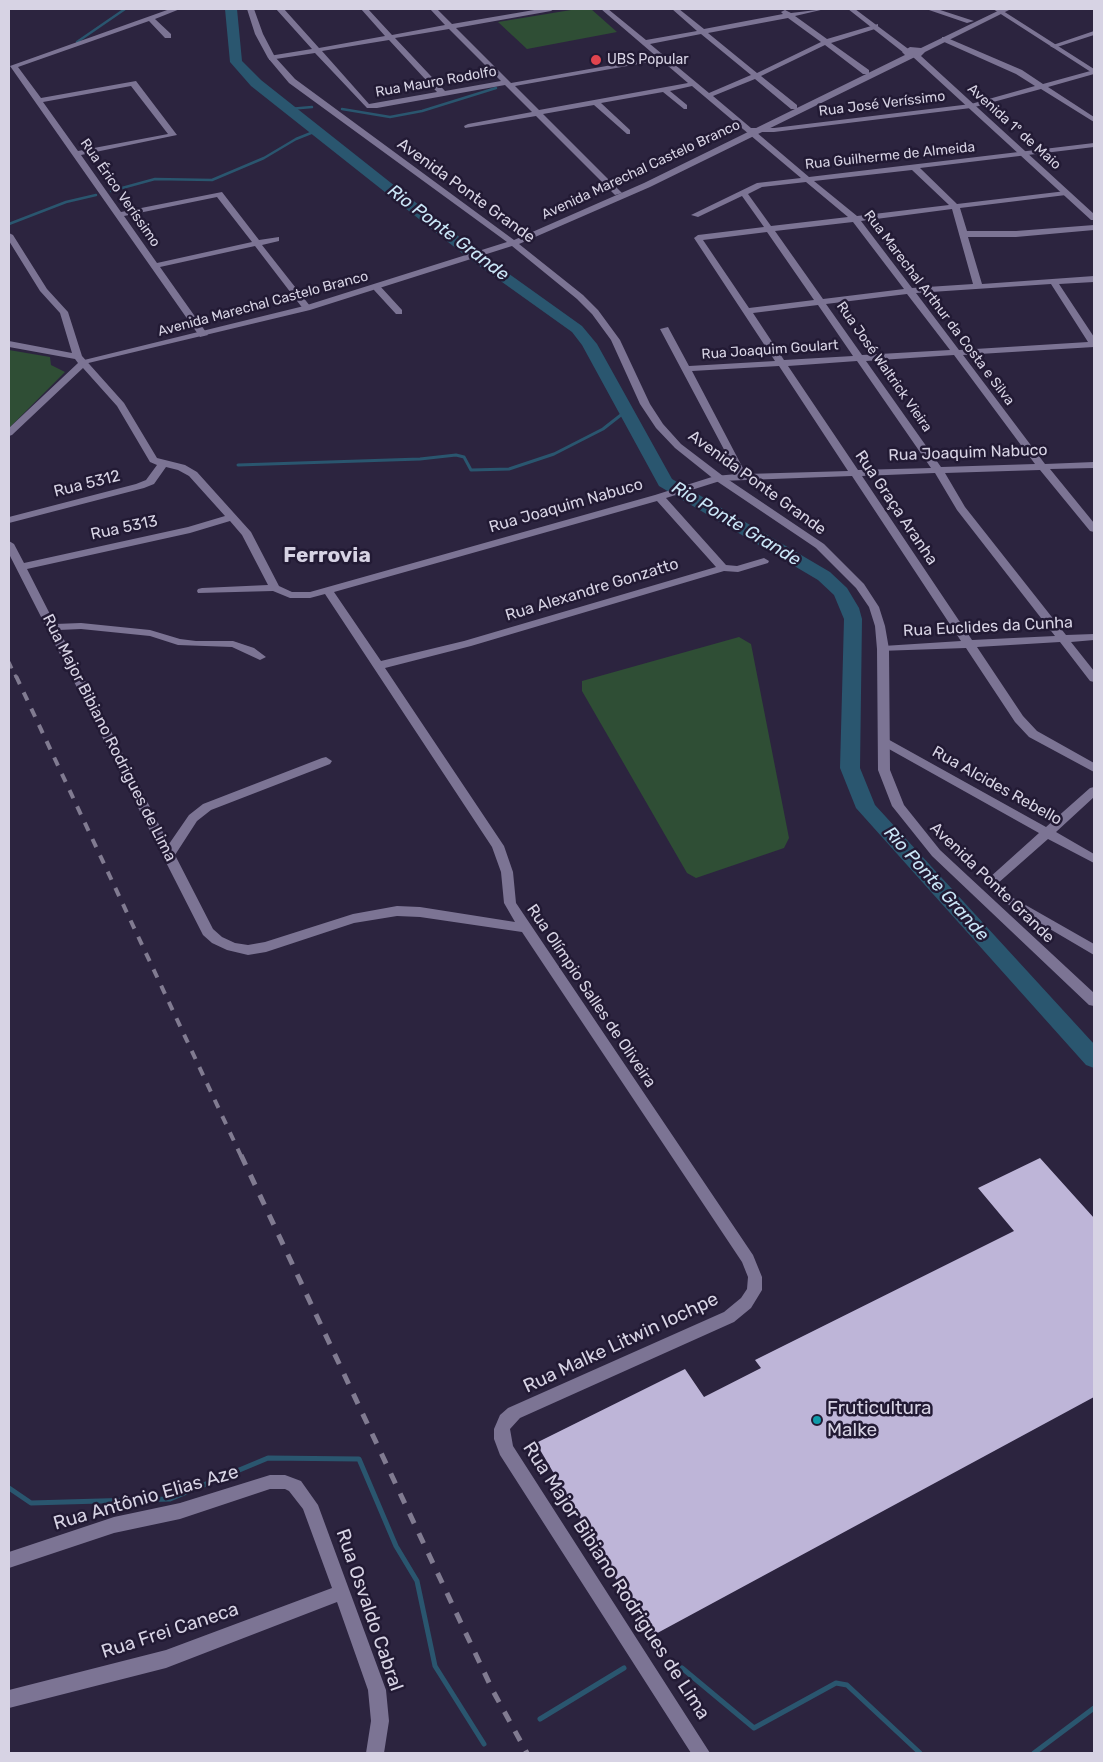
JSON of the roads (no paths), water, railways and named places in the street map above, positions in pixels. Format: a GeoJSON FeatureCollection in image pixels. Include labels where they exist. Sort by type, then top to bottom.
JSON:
{"type":"FeatureCollection","features":[{"type":"Feature","properties":{"kind":"street"},"geometry":{"type":"LineString","coordinates":[[168,36],[150,18],[176,9]]}},
{"type":"Feature","properties":{"kind":"street","name":"Avenida Ponte Grande"},"geometry":{"type":"LineString","coordinates":[[250,9],[259,34],[272,58],[292,80],[510,241],[580,297],[595,312],[615,340],[641,396],[659,426],[678,446],[718,478],[812,541],[843,567],[860,586],[874,607],[880,626],[883,649],[884,770],[888,785],[898,806],[915,830],[959,875],[1094,1001]]}},
{"type":"Feature","properties":{"kind":"street"},"geometry":{"type":"LineString","coordinates":[[280,9],[317,50]]}},
{"type":"Feature","properties":{"kind":"street"},"geometry":{"type":"LineString","coordinates":[[364,9],[443,94]]}},
{"type":"Feature","properties":{"kind":"street"},"geometry":{"type":"LineString","coordinates":[[433,9],[618,195]]}},
{"type":"Feature","properties":{"kind":"street"},"geometry":{"type":"LineString","coordinates":[[504,9],[511,16]]}},
{"type":"Feature","properties":{"kind":"street"},"geometry":{"type":"LineString","coordinates":[[272,58],[551,9]]}},
{"type":"Feature","properties":{"kind":"street","name":"Rua Marechal Arthur da Costa e Silva"},"geometry":{"type":"LineString","coordinates":[[604,9],[855,219],[1042,466],[1094,528]]}},
{"type":"Feature","properties":{"kind":"street"},"geometry":{"type":"LineString","coordinates":[[675,9],[794,107]]}},
{"type":"Feature","properties":{"kind":"street"},"geometry":{"type":"LineString","coordinates":[[781,9],[866,72]]}},
{"type":"Feature","properties":{"kind":"street"},"geometry":{"type":"LineString","coordinates":[[644,43],[822,9]]}},
{"type":"Feature","properties":{"kind":"street"},"geometry":{"type":"LineString","coordinates":[[851,9],[914,52]]}},
{"type":"Feature","properties":{"kind":"street","name":"Avenida 1º de Maio"},"geometry":{"type":"LineString","coordinates":[[857,9],[914,52],[1094,210]]}},
{"type":"Feature","properties":{"kind":"street"},"geometry":{"type":"LineString","coordinates":[[930,9],[970,21]]}},
{"type":"Feature","properties":{"kind":"street"},"geometry":{"type":"LineString","coordinates":[[1000,10],[1094,72]]}},
{"type":"Feature","properties":{"kind":"street","name":"Avenida Marechal Castelo Branco"},"geometry":{"type":"LineString","coordinates":[[752,131],[794,107],[866,72],[945,39],[1000,10]]}},
{"type":"Feature","properties":{"kind":"street","name":"Avenida Marechal Castelo Branco"},"geometry":{"type":"LineString","coordinates":[[81,360],[377,288],[510,241],[618,195],[914,52],[970,21],[1000,10]]}},
{"type":"Feature","properties":{"kind":"street","name":"Rua Érico Veríssimo"},"geometry":{"type":"LineString","coordinates":[[150,18],[14,66],[201,332]]}},
{"type":"Feature","properties":{"kind":"street"},"geometry":{"type":"LineString","coordinates":[[707,96],[756,76],[826,42],[875,26]]}},
{"type":"Feature","properties":{"kind":"street"},"geometry":{"type":"LineString","coordinates":[[1054,46],[1094,33]]}},
{"type":"Feature","properties":{"kind":"street"},"geometry":{"type":"LineString","coordinates":[[945,39],[1010,67],[1044,86],[1094,120]]}},
{"type":"Feature","properties":{"kind":"street","name":"Rua Mauro Rodolfo"},"geometry":{"type":"LineString","coordinates":[[317,50],[365,104],[370,106],[662,58]]}},
{"type":"Feature","properties":{"kind":"street","name":"Rua José Veríssimo"},"geometry":{"type":"LineString","coordinates":[[752,131],[975,105],[1094,72]]}},
{"type":"Feature","properties":{"kind":"street"},"geometry":{"type":"LineString","coordinates":[[39,101],[133,84],[173,135],[76,154]]}},
{"type":"Feature","properties":{"kind":"street"},"geometry":{"type":"LineString","coordinates":[[468,126],[693,84]]}},
{"type":"Feature","properties":{"kind":"street"},"geometry":{"type":"LineString","coordinates":[[665,90],[684,107]]}},
{"type":"Feature","properties":{"kind":"street"},"geometry":{"type":"LineString","coordinates":[[595,102],[627,132]]}},
{"type":"Feature","properties":{"kind":"street","name":"Rua Guilherme de Almeida"},"geometry":{"type":"LineString","coordinates":[[695,215],[760,185],[915,168],[1094,145]]}},
{"type":"Feature","properties":{"kind":"street","name":"Avenida 1º de Maio"},"geometry":{"type":"LineString","coordinates":[[1028,154],[1066,193],[1094,218]]}},
{"type":"Feature","properties":{"kind":"street"},"geometry":{"type":"LineString","coordinates":[[915,168],[955,206],[978,286]]}},
{"type":"Feature","properties":{"kind":"street","name":"Rua José Waltrick Vieira"},"geometry":{"type":"LineString","coordinates":[[743,192],[938,470],[962,508],[1094,678]]}},
{"type":"Feature","properties":{"kind":"street"},"geometry":{"type":"LineString","coordinates":[[769,229],[1066,193]]}},
{"type":"Feature","properties":{"kind":"street"},"geometry":{"type":"LineString","coordinates":[[119,216],[219,194],[305,306]]}},
{"type":"Feature","properties":{"kind":"street"},"geometry":{"type":"LineString","coordinates":[[963,234],[1016,234],[1094,227]]}},
{"type":"Feature","properties":{"kind":"street","name":"Rua Graça Aranha"},"geometry":{"type":"LineString","coordinates":[[769,229],[698,238],[1025,727],[1045,741],[1094,768]]}},
{"type":"Feature","properties":{"kind":"street"},"geometry":{"type":"LineString","coordinates":[[9,235],[44,291],[64,312],[81,360],[120,405],[153,460],[188,470],[233,517],[247,534],[275,588]]}},
{"type":"Feature","properties":{"kind":"street"},"geometry":{"type":"LineString","coordinates":[[154,266],[276,239]]}},
{"type":"Feature","properties":{"kind":"street","name":"Avenida Marechal Castelo Branco"},"geometry":{"type":"LineString","coordinates":[[305,306],[465,257]]}},
{"type":"Feature","properties":{"kind":"street"},"geometry":{"type":"LineString","coordinates":[[747,311],[910,291],[1094,279]]}},
{"type":"Feature","properties":{"kind":"street"},"geometry":{"type":"LineString","coordinates":[[1054,281],[1094,344]]}},
{"type":"Feature","properties":{"kind":"street"},"geometry":{"type":"LineString","coordinates":[[377,288],[399,312]]}},
{"type":"Feature","properties":{"kind":"street"},"geometry":{"type":"LineString","coordinates":[[665,329],[743,477]]}},
{"type":"Feature","properties":{"kind":"street"},"geometry":{"type":"LineString","coordinates":[[10,342],[81,360]]}},
{"type":"Feature","properties":{"kind":"street","name":"Rua Joaquim Goulart"},"geometry":{"type":"LineString","coordinates":[[686,369],[1094,344]]}},
{"type":"Feature","properties":{"kind":"street"},"geometry":{"type":"LineString","coordinates":[[9,433],[81,360]]}},
{"type":"Feature","properties":{"kind":"street","name":"Rua 5312"},"geometry":{"type":"LineString","coordinates":[[9,520],[140,486],[155,478],[163,464]]}},
{"type":"Feature","properties":{"kind":"street","name":"Rua Joaquim Nabuco"},"geometry":{"type":"LineString","coordinates":[[202,591],[275,588],[290,595],[300,596],[328,590],[659,497],[718,478],[1094,465]]}},
{"type":"Feature","properties":{"kind":"street"},"geometry":{"type":"LineString","coordinates":[[659,497],[723,568]]}},
{"type":"Feature","properties":{"kind":"street","name":"Rua 5313"},"geometry":{"type":"LineString","coordinates":[[21,567],[190,530],[233,517]]}},
{"type":"Feature","properties":{"kind":"street","name":"Rua Major Bibiano Rodrigues de Lima"},"geometry":{"type":"LineString","coordinates":[[9,544],[208,932],[217,940],[232,947],[248,950],[282,942],[353,919],[397,911],[420,912],[526,928]]}},
{"type":"Feature","properties":{"kind":"street","name":"Rua Alexandre Gonzatto"},"geometry":{"type":"LineString","coordinates":[[377,666],[467,644],[723,568],[738,568],[764,561]]}},
{"type":"Feature","properties":{"kind":"street","name":"Rua Olímpio Salles de Oliveira"},"geometry":{"type":"LineString","coordinates":[[328,590],[498,846],[506,865],[510,903],[748,1259],[755,1277],[754,1290]]}},
{"type":"Feature","properties":{"kind":"street"},"geometry":{"type":"LineString","coordinates":[[52,627],[80,626],[150,633],[186,643],[233,644],[260,657]]}},
{"type":"Feature","properties":{"kind":"street","name":"Rua Euclides da Cunha"},"geometry":{"type":"LineString","coordinates":[[883,649],[1094,637]]}},
{"type":"Feature","properties":{"kind":"street","name":"Rua Alcides Rebello"},"geometry":{"type":"LineString","coordinates":[[884,741],[1094,859]]}},
{"type":"Feature","properties":{"kind":"street"},"geometry":{"type":"LineString","coordinates":[[168,854],[193,818],[207,807],[326,761]]}},
{"type":"Feature","properties":{"kind":"street"},"geometry":{"type":"LineString","coordinates":[[993,881],[1094,791]]}},
{"type":"Feature","properties":{"kind":"street"},"geometry":{"type":"LineString","coordinates":[[1008,899],[1094,950]]}},
{"type":"Feature","properties":{"kind":"street","name":"Rua Malke Litwin Iochpe"},"geometry":{"type":"LineString","coordinates":[[502,1429],[506,1420],[514,1414],[728,1317],[746,1303],[754,1290]]}},
{"type":"Feature","properties":{"kind":"street","name":"Rua Major Bibiano Rodrigues de Lima"},"geometry":{"type":"LineString","coordinates":[[502,1429],[502,1439],[506,1450],[701,1753]]}},
{"type":"Feature","properties":{"kind":"street","name":"Rua Antônio Elias Aze"},"geometry":{"type":"LineString","coordinates":[[9,1560],[114,1525],[180,1511],[270,1482],[285,1482],[295,1486]]}},
{"type":"Feature","properties":{"kind":"street","name":"Rua Osvaldo Cabral"},"geometry":{"type":"LineString","coordinates":[[295,1486],[310,1505],[377,1690],[380,1721],[376,1753]]}},
{"type":"Feature","properties":{"kind":"street","name":"Rua Frei Caneca"},"geometry":{"type":"LineString","coordinates":[[9,1699],[166,1659],[342,1592]]}},
{"type":"Feature","properties":{"kind":"waterway"},"geometry":{"type":"LineString","coordinates":[[77,42],[125,9]]}},
{"type":"Feature","properties":{"kind":"waterway","name":"Rio Ponte Grande"},"geometry":{"type":"LineString","coordinates":[[231,9],[236,62],[256,83],[472,254],[577,329],[589,344],[665,482],[824,576],[841,592],[850,608],[853,619],[850,768],[866,808],[1094,1059]]}},
{"type":"Feature","properties":{"kind":"waterway"},"geometry":{"type":"LineString","coordinates":[[342,109],[390,117],[422,111],[496,88]]}},
{"type":"Feature","properties":{"kind":"waterway"},"geometry":{"type":"LineString","coordinates":[[289,109],[312,107]]}},
{"type":"Feature","properties":{"kind":"waterway"},"geometry":{"type":"LineString","coordinates":[[111,191],[155,179],[212,180],[264,158],[296,139],[316,131]]}},
{"type":"Feature","properties":{"kind":"waterway"},"geometry":{"type":"LineString","coordinates":[[9,224],[66,202],[96,195]]}},
{"type":"Feature","properties":{"kind":"waterway"},"geometry":{"type":"LineString","coordinates":[[238,465],[420,459],[456,455],[464,457],[471,470],[509,469],[554,454],[603,429],[626,411]]}},
{"type":"Feature","properties":{"kind":"waterway"},"geometry":{"type":"LineString","coordinates":[[9,1488],[31,1503],[170,1499],[268,1458],[359,1459],[396,1546],[417,1581],[435,1666],[484,1744]]}},
{"type":"Feature","properties":{"kind":"waterway"},"geometry":{"type":"LineString","coordinates":[[540,1719],[624,1668]]}},
{"type":"Feature","properties":{"kind":"waterway"},"geometry":{"type":"LineString","coordinates":[[682,1668],[754,1728],[836,1683],[847,1685],[920,1753]]}},
{"type":"Feature","properties":{"kind":"waterway"},"geometry":{"type":"LineString","coordinates":[[1034,1753],[1094,1708]]}},
{"type":"Feature","properties":{"kind":"railway"},"geometry":{"type":"LineString","coordinates":[[9,662],[16,677]]}},
{"type":"Feature","properties":{"kind":"railway"},"geometry":{"type":"LineString","coordinates":[[16,676],[241,1156]]}},
{"type":"Feature","properties":{"kind":"railway"},"geometry":{"type":"LineString","coordinates":[[241,1155],[493,1691],[527,1753]]}},
{"type":"Feature","properties":{"kind":"place","name":"UBS Popular"},"geometry":{"type":"Point","coordinates":[596,60]}},
{"type":"Feature","properties":{"kind":"place","name":"Fruticultura Malke"},"geometry":{"type":"Point","coordinates":[817,1420]}},
{"type":"Feature","properties":{"kind":"district","name":"Ferrovia"},"geometry":{"type":"Point","coordinates":[327,556]}}]}
